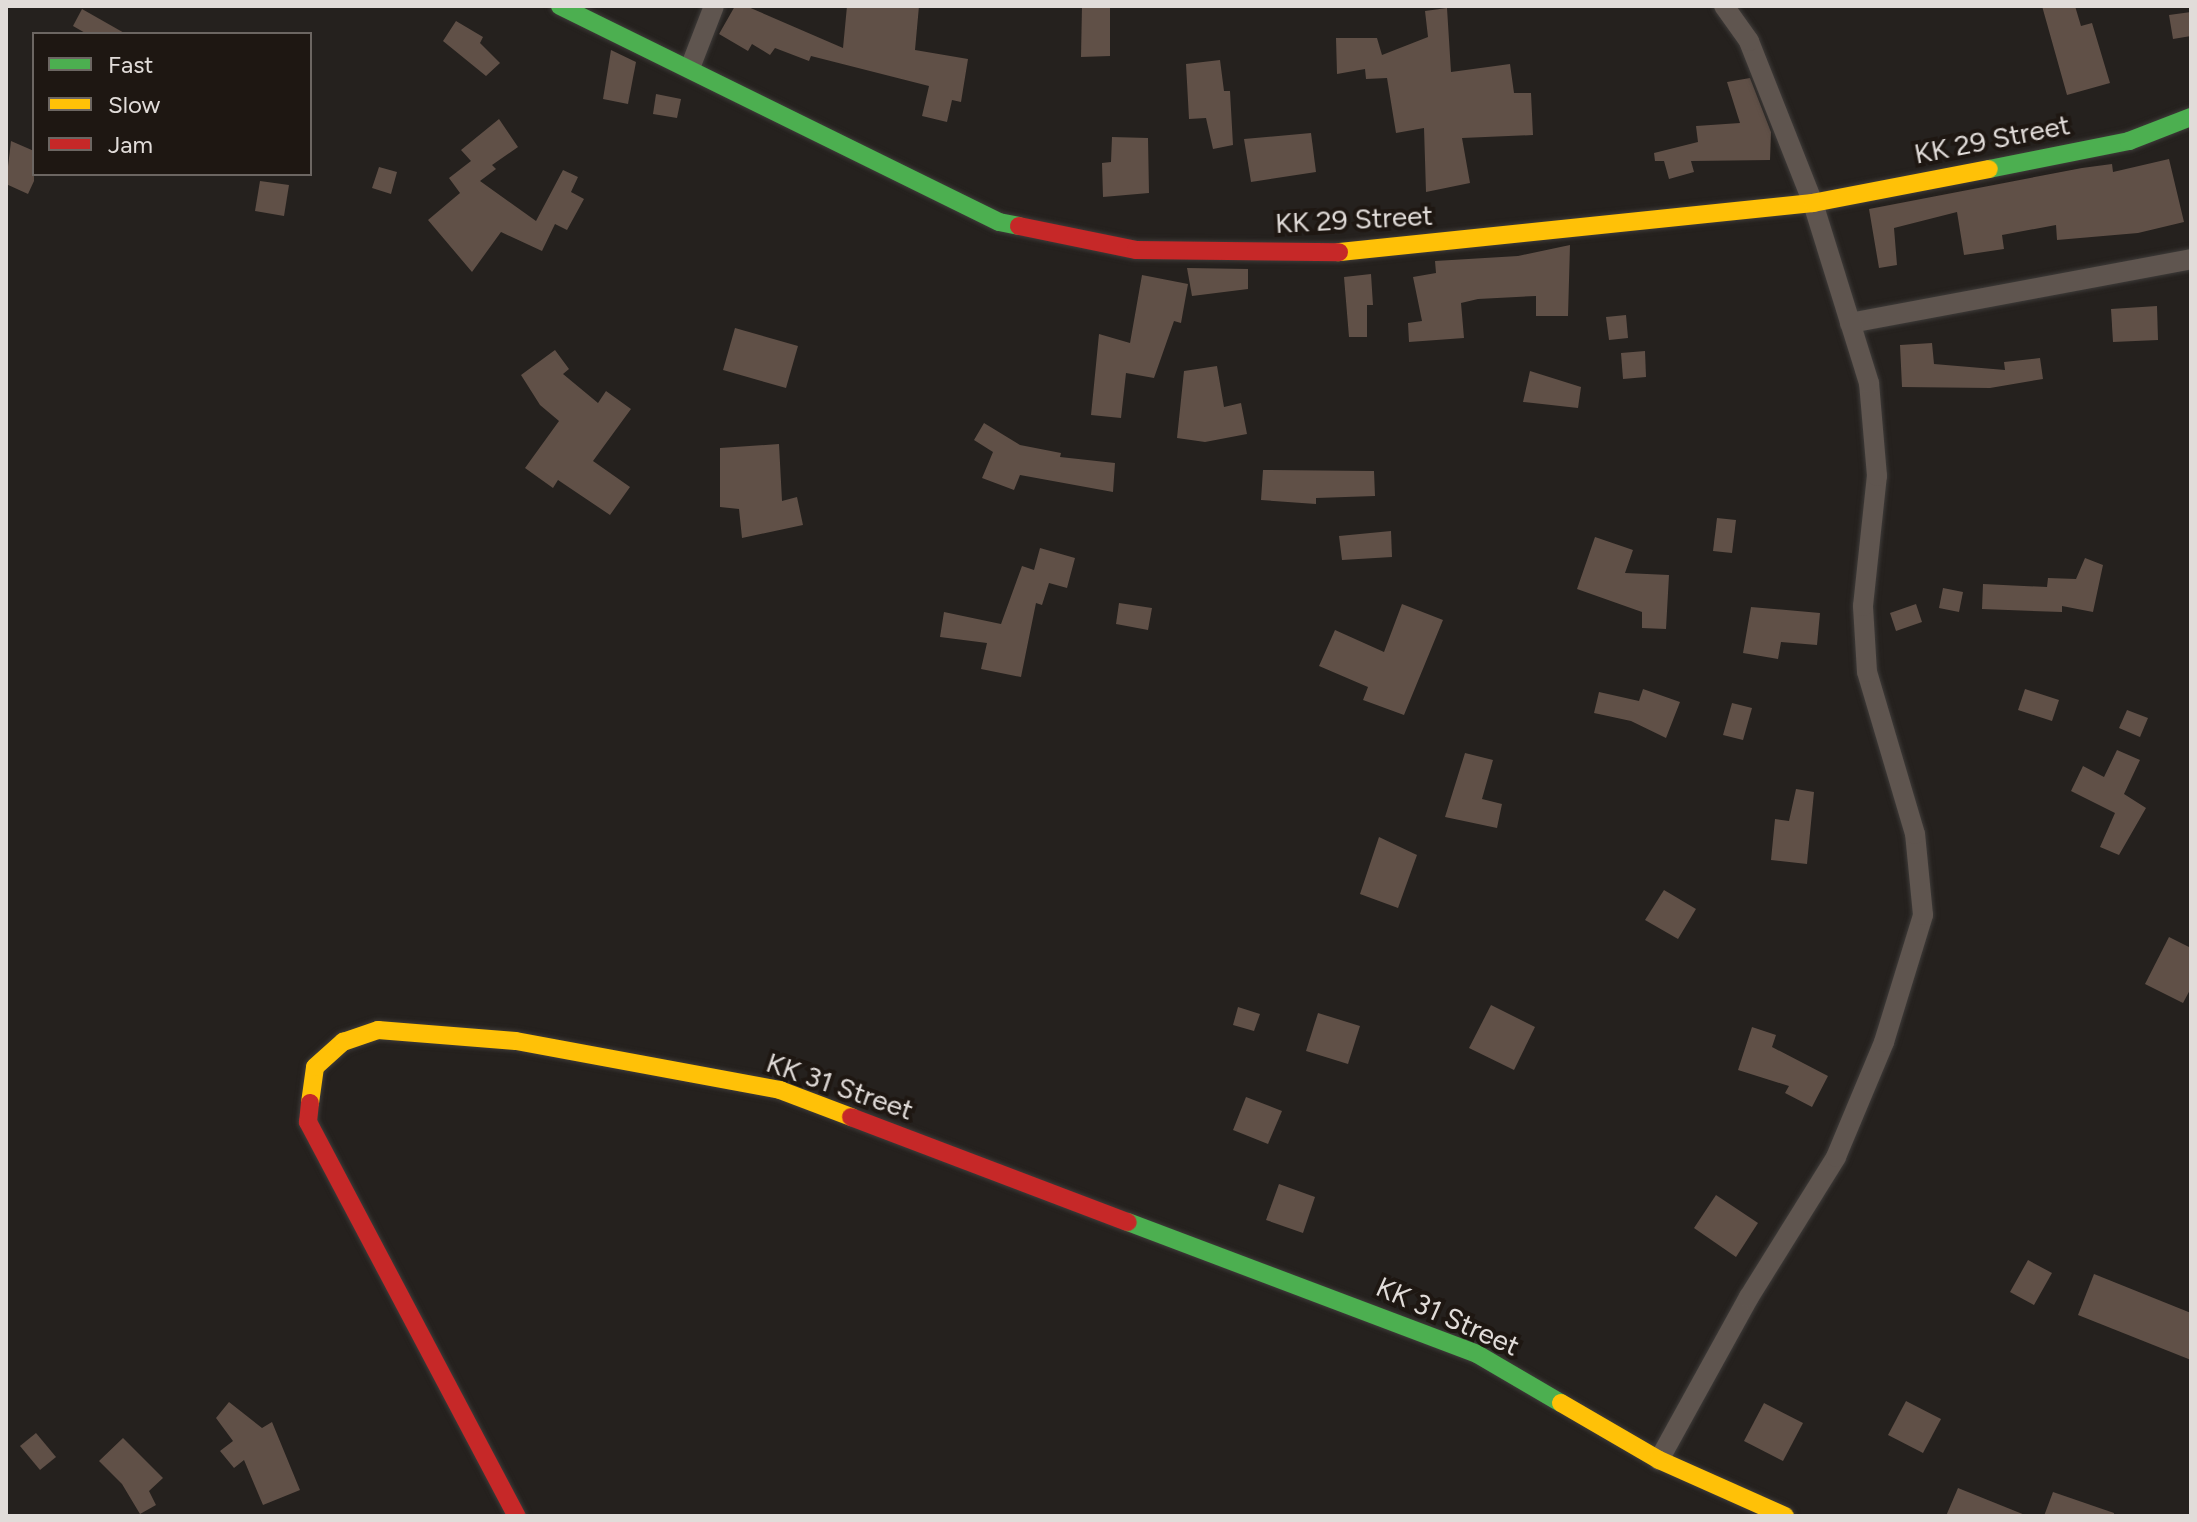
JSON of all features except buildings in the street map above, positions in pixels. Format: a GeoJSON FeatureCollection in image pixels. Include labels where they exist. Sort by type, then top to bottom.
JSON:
{"type":"FeatureCollection","features":[{"type":"Feature","properties":{"kind":"street","name":"KK 29 Street"},"geometry":{"type":"LineString","coordinates":[[560,6],[999,222],[1136,250],[1324,254],[1813,203],[2129,141],[2191,117]]}},
{"type":"Feature","properties":{"kind":"street"},"geometry":{"type":"LineString","coordinates":[[690,68],[714,6]]}},
{"type":"Feature","properties":{"kind":"street"},"geometry":{"type":"LineString","coordinates":[[1659,1460],[1749,1297],[1836,1157],[1884,1042],[1923,915],[1915,834],[1867,672],[1863,606],[1877,476],[1869,383],[1813,203],[1749,41],[1724,6]]}},
{"type":"Feature","properties":{"kind":"street"},"geometry":{"type":"LineString","coordinates":[[1850,323],[2191,259]]}},
{"type":"Feature","properties":{"kind":"street","name":"KK 31 Street"},"geometry":{"type":"LineString","coordinates":[[517,1516],[308,1122],[315,1067],[343,1042],[378,1030],[516,1041],[780,1090],[1477,1354],[1659,1460],[1785,1516]]}},
{"type":"Feature","properties":{"kind":"traffic: fast"},"geometry":{"type":"LineString","coordinates":[[560,6],[999,222],[1019,226]]}},
{"type":"Feature","properties":{"kind":"traffic: fast"},"geometry":{"type":"LineString","coordinates":[[1989,169],[2129,141],[2191,117]]}},
{"type":"Feature","properties":{"kind":"traffic: fast"},"geometry":{"type":"LineString","coordinates":[[1128,1222],[1477,1354],[1561,1403]]}},
{"type":"Feature","properties":{"kind":"traffic: slow"},"geometry":{"type":"LineString","coordinates":[[1339,252],[1813,203],[1989,169]]}},
{"type":"Feature","properties":{"kind":"traffic: slow"},"geometry":{"type":"LineString","coordinates":[[310,1103],[315,1067],[343,1042],[378,1030],[516,1041],[780,1090],[851,1117]]}},
{"type":"Feature","properties":{"kind":"traffic: slow"},"geometry":{"type":"LineString","coordinates":[[1561,1403],[1659,1460],[1785,1516]]}},
{"type":"Feature","properties":{"kind":"traffic: jam"},"geometry":{"type":"LineString","coordinates":[[1019,226],[1136,250],[1339,252]]}},
{"type":"Feature","properties":{"kind":"traffic: jam"},"geometry":{"type":"LineString","coordinates":[[310,1103],[308,1122],[517,1516]]}},
{"type":"Feature","properties":{"kind":"traffic: jam"},"geometry":{"type":"LineString","coordinates":[[851,1117],[1128,1222]]}}]}
